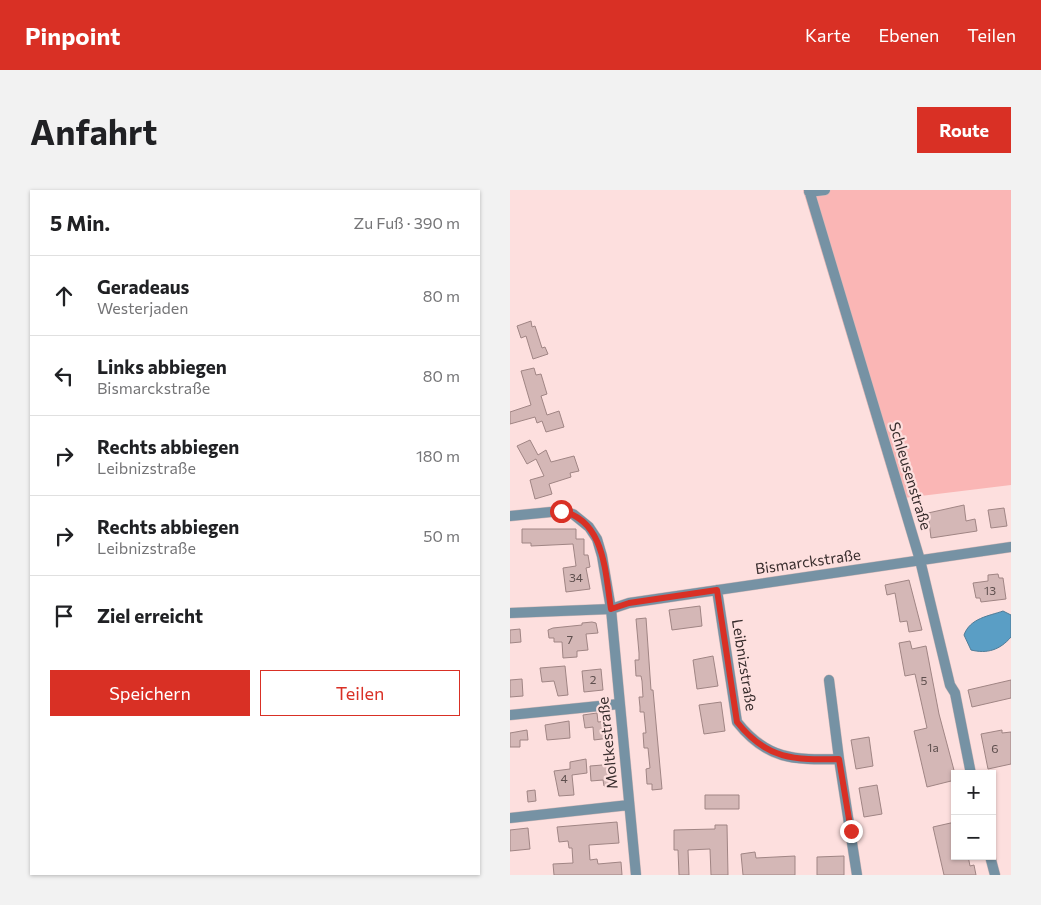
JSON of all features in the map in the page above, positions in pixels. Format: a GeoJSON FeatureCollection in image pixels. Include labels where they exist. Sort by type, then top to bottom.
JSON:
{"type":"FeatureCollection","features":[{"type":"Feature","properties":{"kind":"street"},"geometry":{"type":"LineString","coordinates":[[809,191],[825,190]]}},
{"type":"Feature","properties":{"kind":"street","name":"Schleusenstraße"},"geometry":{"type":"LineString","coordinates":[[809,191],[920,560],[950,684],[955,692],[970,770]]}},
{"type":"Feature","properties":{"kind":"street","name":"Moltkestraße"},"geometry":{"type":"LineString","coordinates":[[510,516],[561,511],[581,518],[597,539],[602,556],[611,609],[636,875]]}},
{"type":"Feature","properties":{"kind":"street","name":"Bismarckstraße"},"geometry":{"type":"LineString","coordinates":[[510,613],[611,609],[629,603],[1011,547]]}},
{"type":"Feature","properties":{"kind":"street","name":"Leibnizstraße"},"geometry":{"type":"LineString","coordinates":[[717,590],[737,722],[751,739],[771,752],[805,760],[839,759]]}},
{"type":"Feature","properties":{"kind":"street"},"geometry":{"type":"LineString","coordinates":[[829,680],[857,875]]}},
{"type":"Feature","properties":{"kind":"street"},"geometry":{"type":"LineString","coordinates":[[510,715],[619,704]]}},
{"type":"Feature","properties":{"kind":"street"},"geometry":{"type":"LineString","coordinates":[[510,818],[629,805]]}},
{"type":"Feature","properties":{"kind":"street"},"geometry":{"type":"LineString","coordinates":[[991,860],[994,875]]}},
{"type":"Feature","properties":{"kind":"shaded area"},"geometry":{"type":"Polygon","coordinates":[[[803,190],[1011,190],[1011,485],[896,499],[803,190]]]}},
{"type":"Feature","properties":{"kind":"water"},"geometry":{"type":"Polygon","coordinates":[[[1003,611],[1011,615],[1011,637],[993,650],[971,650],[964,635],[967,629],[981,618],[1003,611]]]}},
{"type":"Feature","properties":{"kind":"building"},"geometry":{"type":"Polygon","coordinates":[[[531,321],[532,327],[535,326],[542,348],[545,347],[548,354],[533,359],[526,336],[521,338],[517,326],[531,321]]]}},
{"type":"Feature","properties":{"kind":"building"},"geometry":{"type":"Polygon","coordinates":[[[534,368],[536,375],[541,374],[547,394],[541,396],[547,415],[559,411],[564,427],[546,432],[542,421],[537,423],[535,417],[510,424],[510,412],[531,405],[521,371],[534,368]]]}},
{"type":"Feature","properties":{"kind":"building"},"geometry":{"type":"Polygon","coordinates":[[[530,440],[538,455],[546,450],[551,462],[574,456],[579,471],[570,473],[571,477],[549,484],[552,494],[535,499],[530,480],[544,476],[536,459],[527,464],[517,446],[530,440]]]}},
{"type":"Feature","properties":{"kind":"building"},"geometry":{"type":"Polygon","coordinates":[[[964,505],[966,521],[975,519],[977,531],[931,538],[928,513],[964,505]]]}},
{"type":"Feature","properties":{"kind":"building"},"geometry":{"type":"Polygon","coordinates":[[[1004,508],[1007,526],[991,528],[988,510],[1004,508]]]}},
{"type":"Feature","properties":{"kind":"building"},"geometry":{"type":"Polygon","coordinates":[[[522,529],[576,529],[576,539],[584,539],[584,555],[588,555],[590,567],[586,568],[590,589],[566,592],[563,568],[576,566],[573,544],[531,546],[531,543],[522,543],[522,529]]]}},
{"type":"Feature","properties":{"kind":"building"},"geometry":{"type":"Polygon","coordinates":[[[998,574],[999,578],[1003,578],[1006,599],[981,602],[980,598],[976,598],[973,583],[988,581],[988,575],[998,574]]]}},
{"type":"Feature","properties":{"kind":"building"},"geometry":{"type":"Polygon","coordinates":[[[909,580],[922,630],[909,632],[907,621],[900,622],[895,593],[887,595],[885,585],[909,580]]]}},
{"type":"Feature","properties":{"kind":"building"},"geometry":{"type":"Polygon","coordinates":[[[700,606],[702,626],[672,630],[669,610],[700,606]]]}},
{"type":"Feature","properties":{"kind":"building"},"geometry":{"type":"Polygon","coordinates":[[[646,618],[651,690],[653,690],[662,789],[652,790],[652,784],[647,784],[646,769],[650,768],[648,748],[644,748],[643,733],[646,733],[644,712],[640,712],[639,697],[643,697],[642,681],[641,676],[636,676],[635,660],[639,660],[636,619],[646,618]]]}},
{"type":"Feature","properties":{"kind":"building"},"geometry":{"type":"Polygon","coordinates":[[[592,622],[596,623],[598,633],[586,634],[588,650],[577,651],[577,657],[563,658],[562,642],[554,642],[554,638],[549,638],[548,630],[592,622]]]}},
{"type":"Feature","properties":{"kind":"building"},"geometry":{"type":"Polygon","coordinates":[[[520,629],[521,642],[510,643],[510,630],[520,629]]]}},
{"type":"Feature","properties":{"kind":"building"},"geometry":{"type":"Polygon","coordinates":[[[910,641],[912,649],[926,646],[939,714],[954,770],[951,770],[951,781],[927,787],[914,731],[927,728],[915,674],[905,676],[899,643],[910,641]]]}},
{"type":"Feature","properties":{"kind":"building"},"geometry":{"type":"Polygon","coordinates":[[[713,656],[718,686],[697,689],[693,660],[713,656]]]}},
{"type":"Feature","properties":{"kind":"building"},"geometry":{"type":"Polygon","coordinates":[[[565,666],[568,695],[558,696],[554,681],[542,682],[540,668],[565,666]]]}},
{"type":"Feature","properties":{"kind":"building"},"geometry":{"type":"Polygon","coordinates":[[[601,669],[603,690],[584,692],[582,671],[601,669]]]}},
{"type":"Feature","properties":{"kind":"building"},"geometry":{"type":"Polygon","coordinates":[[[522,679],[523,696],[510,697],[510,680],[522,679]]]}},
{"type":"Feature","properties":{"kind":"building"},"geometry":{"type":"Polygon","coordinates":[[[1011,680],[1011,698],[972,707],[968,690],[1011,680]]]}},
{"type":"Feature","properties":{"kind":"building"},"geometry":{"type":"Polygon","coordinates":[[[721,702],[725,731],[704,734],[699,705],[721,702]]]}},
{"type":"Feature","properties":{"kind":"building"},"geometry":{"type":"Polygon","coordinates":[[[597,713],[598,722],[609,721],[610,738],[594,740],[593,727],[585,728],[583,715],[597,713]]]}},
{"type":"Feature","properties":{"kind":"building"},"geometry":{"type":"Polygon","coordinates":[[[569,721],[570,738],[547,740],[545,725],[569,721]]]}},
{"type":"Feature","properties":{"kind":"building"},"geometry":{"type":"Polygon","coordinates":[[[527,730],[528,740],[520,740],[520,747],[510,747],[510,733],[527,730]]]}},
{"type":"Feature","properties":{"kind":"building"},"geometry":{"type":"Polygon","coordinates":[[[1002,730],[1002,733],[1011,732],[1011,764],[988,769],[981,734],[1002,730]]]}},
{"type":"Feature","properties":{"kind":"building"},"geometry":{"type":"Polygon","coordinates":[[[869,737],[873,766],[856,769],[851,740],[869,737]]]}},
{"type":"Feature","properties":{"kind":"building"},"geometry":{"type":"Polygon","coordinates":[[[586,759],[587,773],[572,775],[574,795],[559,796],[554,771],[570,769],[570,762],[586,759]]]}},
{"type":"Feature","properties":{"kind":"building"},"geometry":{"type":"Polygon","coordinates":[[[615,764],[617,784],[604,786],[603,780],[591,781],[590,766],[615,764]]]}},
{"type":"Feature","properties":{"kind":"building"},"geometry":{"type":"Polygon","coordinates":[[[877,785],[882,814],[864,817],[859,788],[877,785]]]}},
{"type":"Feature","properties":{"kind":"building"},"geometry":{"type":"Polygon","coordinates":[[[535,790],[536,801],[528,802],[527,791],[535,790]]]}},
{"type":"Feature","properties":{"kind":"building"},"geometry":{"type":"Polygon","coordinates":[[[705,795],[739,795],[739,809],[705,809],[705,795]]]}},
{"type":"Feature","properties":{"kind":"building"},"geometry":{"type":"Polygon","coordinates":[[[617,822],[619,843],[589,845],[590,860],[597,859],[598,864],[621,862],[622,875],[554,875],[553,864],[573,863],[572,848],[569,848],[568,841],[559,842],[557,827],[617,822]]]}},
{"type":"Feature","properties":{"kind":"building"},"geometry":{"type":"Polygon","coordinates":[[[951,823],[951,860],[969,860],[970,866],[974,865],[976,875],[944,875],[933,827],[951,823]]]}},
{"type":"Feature","properties":{"kind":"building"},"geometry":{"type":"Polygon","coordinates":[[[715,825],[727,825],[728,875],[711,875],[710,849],[688,850],[689,875],[679,875],[678,850],[674,850],[674,830],[715,829],[715,825]]]}},
{"type":"Feature","properties":{"kind":"building"},"geometry":{"type":"Polygon","coordinates":[[[528,828],[530,849],[510,851],[510,830],[528,828]]]}},
{"type":"Feature","properties":{"kind":"building"},"geometry":{"type":"Polygon","coordinates":[[[755,852],[756,858],[795,856],[795,875],[743,875],[741,854],[755,852]]]}},
{"type":"Feature","properties":{"kind":"building"},"geometry":{"type":"Polygon","coordinates":[[[844,856],[844,875],[817,875],[817,857],[844,856]]]}},
{"type":"Feature","properties":{"kind":"route"},"geometry":{"type":"LineString","coordinates":[[561,511],[581,518],[597,539],[602,556],[611,609],[629,603],[717,590],[737,722],[751,739],[771,752],[805,760],[839,759],[851,831]]}}]}
